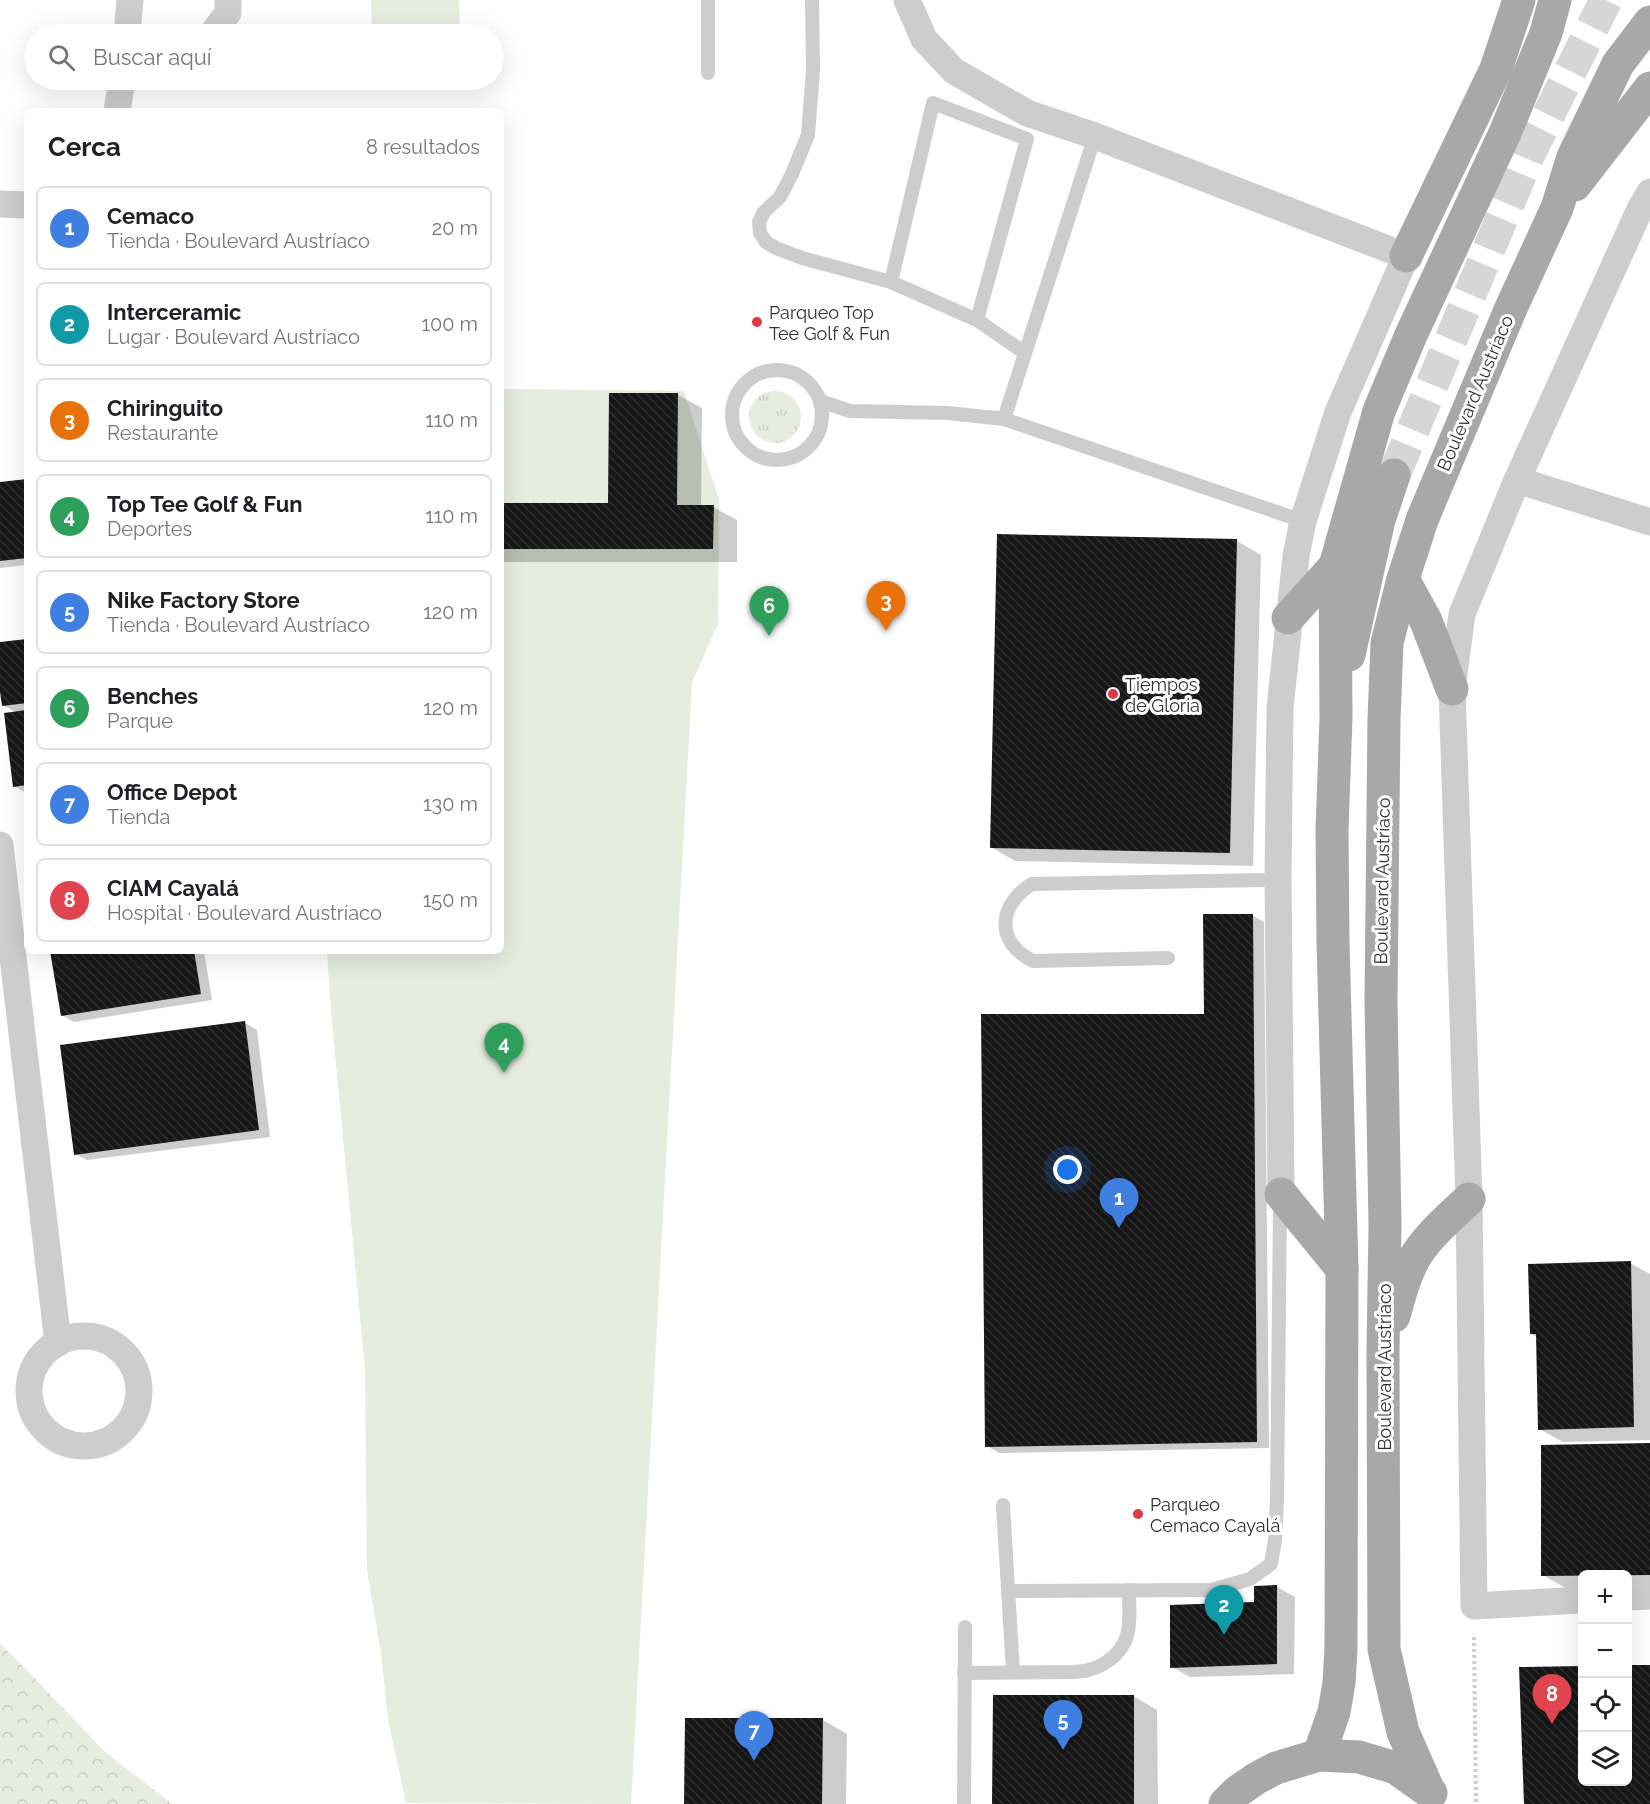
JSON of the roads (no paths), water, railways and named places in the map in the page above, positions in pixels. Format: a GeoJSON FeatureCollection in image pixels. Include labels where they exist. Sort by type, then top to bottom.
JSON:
{"type":"FeatureCollection","features":[{"type":"Feature","properties":{"kind":"main road"},"geometry":{"type":"LineString","coordinates":[[1406,256],[1496,69],[1519,0]]}},
{"type":"Feature","properties":{"kind":"main road"},"geometry":{"type":"LineString","coordinates":[[1319,1755],[1334,1712],[1341,1649],[1342,1269],[1332,830],[1336,718],[1335,566],[1379,411],[1411,335],[1504,133],[1546,33],[1555,1]]}},
{"type":"Feature","properties":{"kind":"main road","name":"Boulevard Austríaco"},"geometry":{"type":"LineString","coordinates":[[1435,1797],[1403,1732],[1384,1649],[1385,1225],[1381,1000],[1387,643],[1403,579],[1422,520],[1511,308],[1557,208],[1574,157],[1618,64],[1650,22]]}},
{"type":"Feature","properties":{"kind":"main road"},"geometry":{"type":"LineString","coordinates":[[1557,208],[1650,88]]}},
{"type":"Feature","properties":{"kind":"main road"},"geometry":{"type":"LineString","coordinates":[[1336,718],[1376,531],[1394,475]]}},
{"type":"Feature","properties":{"kind":"main road"},"geometry":{"type":"LineString","coordinates":[[1288,618],[1335,566]]}},
{"type":"Feature","properties":{"kind":"main road"},"geometry":{"type":"LineString","coordinates":[[1403,579],[1426,621],[1452,689]]}},
{"type":"Feature","properties":{"kind":"main road"},"geometry":{"type":"LineString","coordinates":[[1281,1194],[1342,1269]]}},
{"type":"Feature","properties":{"kind":"main road"},"geometry":{"type":"LineString","coordinates":[[1383,1352],[1404,1281],[1417,1255],[1469,1199]]}},
{"type":"Feature","properties":{"kind":"main road"},"geometry":{"type":"LineString","coordinates":[[1225,1804],[1238,1791],[1276,1768],[1319,1755],[1359,1757],[1396,1768],[1435,1797]]}},
{"type":"Feature","properties":{"kind":"street"},"geometry":{"type":"LineString","coordinates":[[128,24],[130,0]]}},
{"type":"Feature","properties":{"kind":"street"},"geometry":{"type":"LineString","coordinates":[[220,24],[228,13],[228,0]]}},
{"type":"Feature","properties":{"kind":"street"},"geometry":{"type":"LineString","coordinates":[[907,0],[924,39],[954,71],[1027,113],[1095,136],[1406,256],[1338,412],[1303,520],[1296,555],[1280,708],[1278,877],[1281,1194]]}},
{"type":"Feature","properties":{"kind":"street"},"geometry":{"type":"LineString","coordinates":[[117,108],[120,90]]}},
{"type":"Feature","properties":{"kind":"street"},"geometry":{"type":"LineString","coordinates":[[1578,1600],[1474,1605],[1469,1199],[1452,689],[1462,614],[1517,480],[1640,209],[1650,192]]}},
{"type":"Feature","properties":{"kind":"street"},"geometry":{"type":"LineString","coordinates":[[0,204],[24,205]]}},
{"type":"Feature","properties":{"kind":"street"},"geometry":{"type":"LineString","coordinates":[[1517,480],[1650,522]]}},
{"type":"Feature","properties":{"kind":"street"},"geometry":{"type":"LineString","coordinates":[[0,845],[58,1343]]}},
{"type":"Feature","properties":{"kind":"street"},"geometry":{"type":"LineString","coordinates":[[75,1336],[102,1338],[124,1352],[132,1363],[139,1388],[138,1402],[134,1414],[117,1435],[102,1443],[85,1446],[53,1437],[41,1425],[32,1410],[28,1394],[30,1377],[36,1362],[48,1349],[58,1343],[75,1336]]}},
{"type":"Feature","properties":{"kind":"street"},"geometry":{"type":"LineString","coordinates":[[1632,1597],[1650,1596]]}},
{"type":"Feature","properties":{"kind":"lane"},"geometry":{"type":"LineString","coordinates":[[708,0],[708,73]]}},
{"type":"Feature","properties":{"kind":"lane"},"geometry":{"type":"LineString","coordinates":[[812,0],[813,70],[808,135],[780,197],[764,212],[759,222],[760,233],[766,242],[776,248],[802,258],[891,282],[977,320],[1025,353]]}},
{"type":"Feature","properties":{"kind":"lane"},"geometry":{"type":"LineString","coordinates":[[891,282],[933,103],[1027,139],[977,320]]}},
{"type":"Feature","properties":{"kind":"lane"},"geometry":{"type":"LineString","coordinates":[[1004,419],[1095,136]]}},
{"type":"Feature","properties":{"kind":"lane"},"geometry":{"type":"LineString","coordinates":[[820,401],[822,415],[820,429],[814,441],[792,458],[764,459],[752,453],[741,443],[734,431],[731,418],[732,404],[747,381],[758,374],[772,370],[785,370],[809,383],[820,401],[850,411],[948,413],[1004,419],[1303,520]]}},
{"type":"Feature","properties":{"kind":"lane"},"geometry":{"type":"LineString","coordinates":[[1168,958],[1033,961],[1022,955],[1007,935],[1005,923],[1007,911],[1013,899],[1032,884],[1265,880],[1278,877]]}},
{"type":"Feature","properties":{"kind":"lane"},"geometry":{"type":"LineString","coordinates":[[1008,1591],[1211,1590],[1250,1579],[1271,1564],[1277,1499],[1281,1194]]}},
{"type":"Feature","properties":{"kind":"lane"},"geometry":{"type":"LineString","coordinates":[[1003,1505],[1013,1672]]}},
{"type":"Feature","properties":{"kind":"lane"},"geometry":{"type":"LineString","coordinates":[[964,1673],[1086,1672],[1101,1667],[1118,1652],[1125,1639],[1129,1626],[1129,1590]]}},
{"type":"Feature","properties":{"kind":"lane"},"geometry":{"type":"LineString","coordinates":[[963,1804],[965,1627]]}},
{"type":"Feature","properties":{"kind":"tunnel"},"geometry":{"type":"LineString","coordinates":[[1394,475],[1529,154],[1606,0]]}},
{"type":"Feature","properties":{"kind":"place","name":"Parqueo Top Tee Golf & Fun"},"geometry":{"type":"Point","coordinates":[757,322]}},
{"type":"Feature","properties":{"kind":"place","name":"Chiringuito"},"geometry":{"type":"Point","coordinates":[886,631]}},
{"type":"Feature","properties":{"kind":"place","name":"Benches"},"geometry":{"type":"Point","coordinates":[769,636]}},
{"type":"Feature","properties":{"kind":"place","name":"Tiempos de Gloria"},"geometry":{"type":"Point","coordinates":[1113,694]}},
{"type":"Feature","properties":{"kind":"place","name":"Top Tee Golf & Fun"},"geometry":{"type":"Point","coordinates":[504,1073]}},
{"type":"Feature","properties":{"kind":"place","name":"Cemaco"},"geometry":{"type":"Point","coordinates":[1119,1228]}},
{"type":"Feature","properties":{"kind":"place","name":"Parqueo Cemaco Cayalá"},"geometry":{"type":"Point","coordinates":[1138,1514]}},
{"type":"Feature","properties":{"kind":"place","name":"Interceramic"},"geometry":{"type":"Point","coordinates":[1224,1635]}},
{"type":"Feature","properties":{"kind":"place","name":"CIAM Cayalá"},"geometry":{"type":"Point","coordinates":[1552,1724]}},
{"type":"Feature","properties":{"kind":"place","name":"Nike Factory Store"},"geometry":{"type":"Point","coordinates":[1063,1750]}},
{"type":"Feature","properties":{"kind":"place","name":"Office Depot"},"geometry":{"type":"Point","coordinates":[754,1761]}}]}
